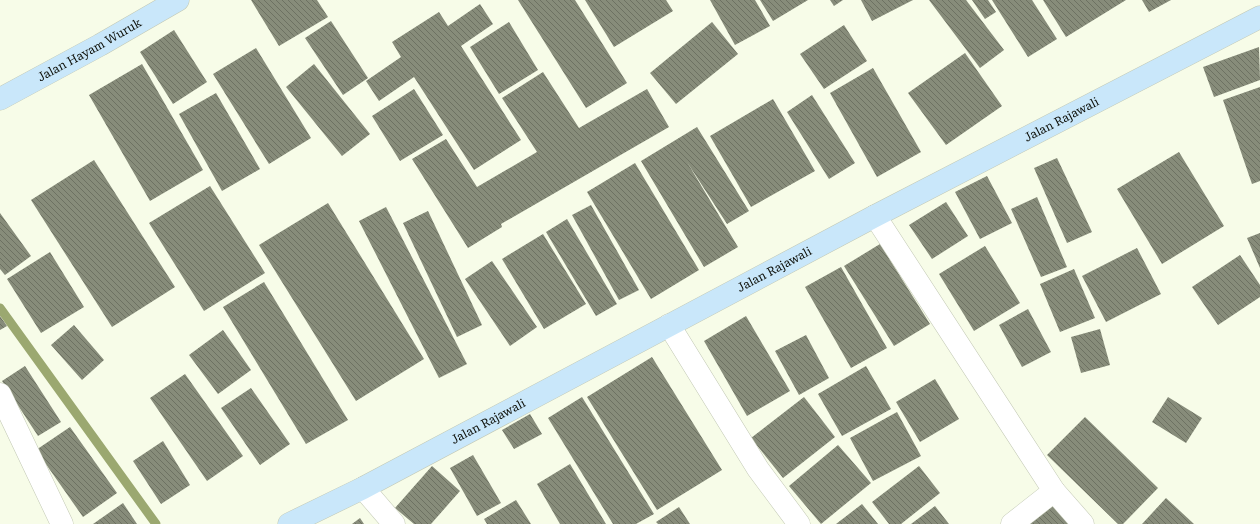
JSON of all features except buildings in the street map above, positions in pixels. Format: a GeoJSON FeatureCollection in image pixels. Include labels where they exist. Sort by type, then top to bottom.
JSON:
{"type":"FeatureCollection","features":[{"type":"Feature","properties":{"kind":"main road","name":"Jalan Hayam Wuruk"},"geometry":{"type":"LineString","coordinates":[[0,99],[100,45],[178,0]]}},
{"type":"Feature","properties":{"kind":"main road","name":"Jalan Rajawali"},"geometry":{"type":"LineString","coordinates":[[289,524],[363,488],[875,216],[1260,17]]}},
{"type":"Feature","properties":{"kind":"street"},"geometry":{"type":"LineString","coordinates":[[875,216],[1054,491],[1083,524]]}},
{"type":"Feature","properties":{"kind":"street"},"geometry":{"type":"LineString","coordinates":[[669,325],[758,469],[799,524]]}},
{"type":"Feature","properties":{"kind":"street"},"geometry":{"type":"LineString","coordinates":[[0,394],[62,524]]}},
{"type":"Feature","properties":{"kind":"street"},"geometry":{"type":"LineString","coordinates":[[363,488],[394,524]]}},
{"type":"Feature","properties":{"kind":"street"},"geometry":{"type":"LineString","coordinates":[[1012,524],[1054,491]]}},
{"type":"Feature","properties":{"kind":"waterway"},"geometry":{"type":"LineString","coordinates":[[0,308],[156,524]]}}]}
